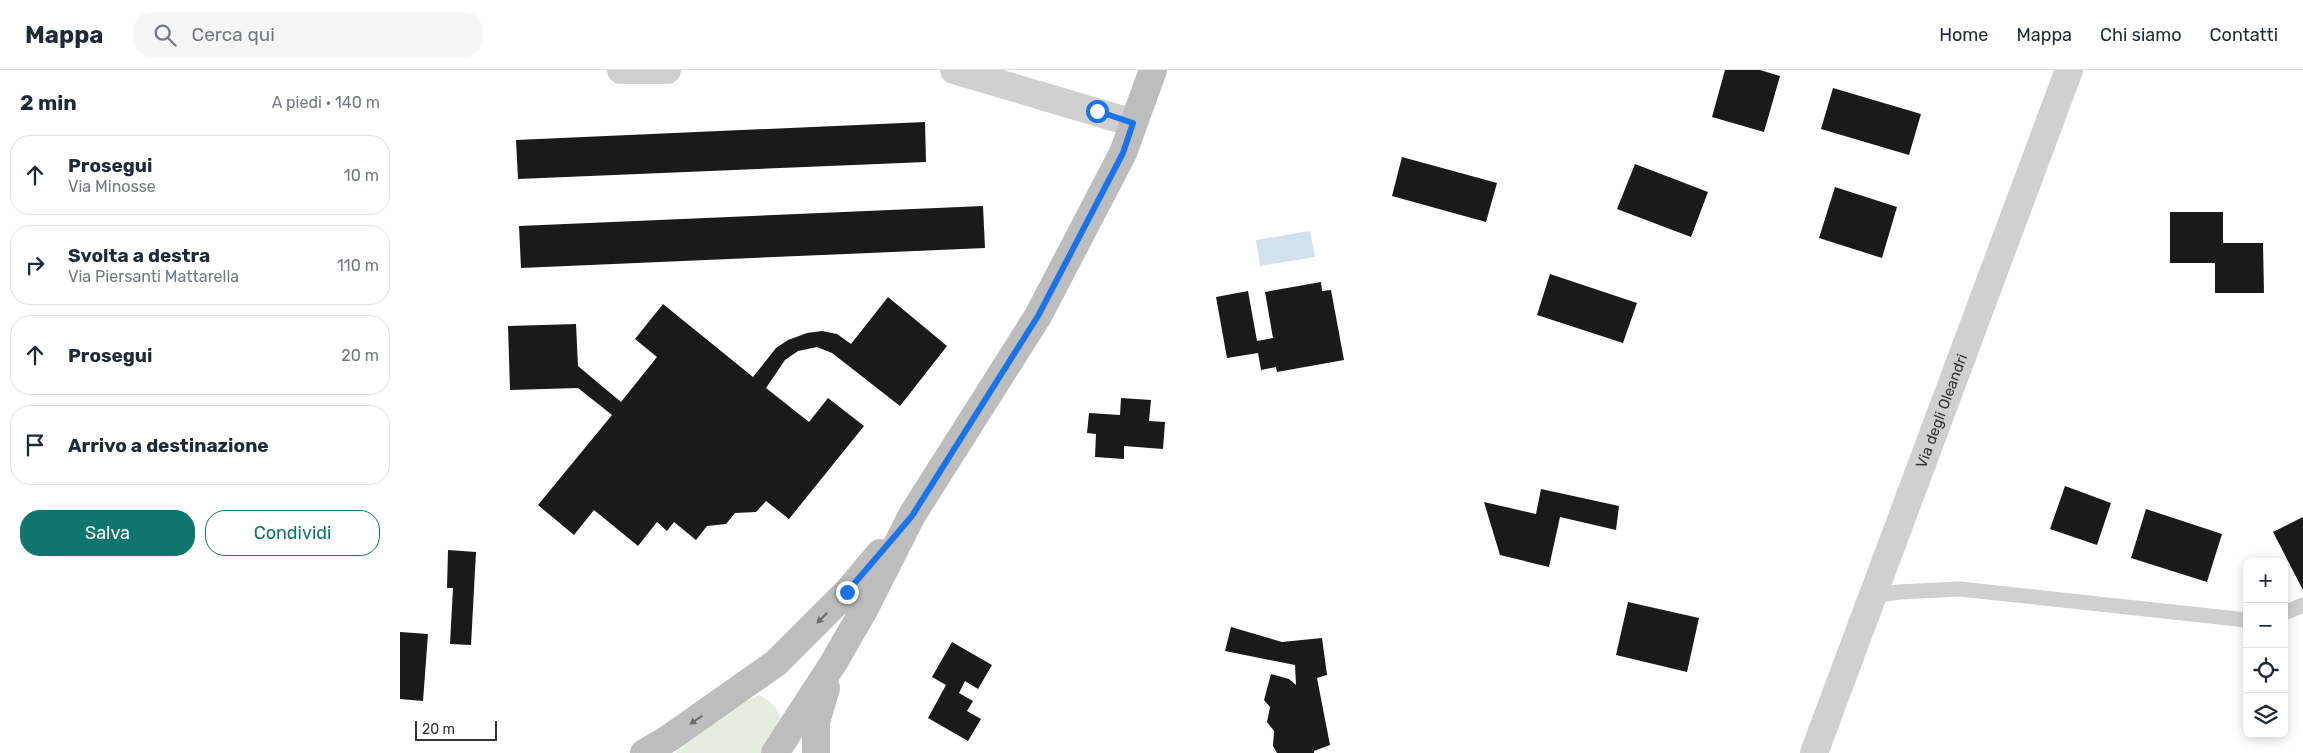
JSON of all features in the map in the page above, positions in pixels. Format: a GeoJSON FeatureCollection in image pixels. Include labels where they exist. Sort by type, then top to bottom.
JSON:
{"type":"FeatureCollection","features":[{"type":"Feature","properties":{"kind":"street"},"geometry":{"type":"LineString","coordinates":[[621,70],[667,70]]}},
{"type":"Feature","properties":{"kind":"street"},"geometry":{"type":"LineString","coordinates":[[954,70],[1133,123]]}},
{"type":"Feature","properties":{"kind":"street"},"geometry":{"type":"LineString","coordinates":[[775,753],[834,662],[865,608],[912,516],[1038,316],[1123,153],[1153,70]]}},
{"type":"Feature","properties":{"kind":"street","name":"Via degli Oleandri"},"geometry":{"type":"LineString","coordinates":[[1814,753],[2068,70]]}},
{"type":"Feature","properties":{"kind":"street"},"geometry":{"type":"LineString","coordinates":[[644,753],[664,746],[776,663],[847,592],[912,516]]}},
{"type":"Feature","properties":{"kind":"street"},"geometry":{"type":"LineString","coordinates":[[816,753],[816,722],[834,662]]}},
{"type":"Feature","properties":{"kind":"lane"},"geometry":{"type":"LineString","coordinates":[[1873,596],[1899,592],[1960,589],[2243,620]]}},
{"type":"Feature","properties":{"kind":"lane"},"geometry":{"type":"LineString","coordinates":[[2288,611],[2303,605]]}},
{"type":"Feature","properties":{"kind":"shaded area"},"geometry":{"type":"Polygon","coordinates":[[[759,695],[774,706],[781,722],[761,753],[676,753],[693,735],[713,719],[759,695]]]}},
{"type":"Feature","properties":{"kind":"water"},"geometry":{"type":"Polygon","coordinates":[[[1310,231],[1315,257],[1260,266],[1256,240],[1310,231]]]}},
{"type":"Feature","properties":{"kind":"building"},"geometry":{"type":"Polygon","coordinates":[[[1725,70],[1760,70],[1780,76],[1764,132],[1712,117],[1725,70]]]}},
{"type":"Feature","properties":{"kind":"building"},"geometry":{"type":"Polygon","coordinates":[[[1833,88],[1921,114],[1909,155],[1821,129],[1833,88]]]}},
{"type":"Feature","properties":{"kind":"building"},"geometry":{"type":"Polygon","coordinates":[[[925,122],[926,162],[518,179],[516,140],[925,122]]]}},
{"type":"Feature","properties":{"kind":"building"},"geometry":{"type":"Polygon","coordinates":[[[1402,157],[1497,183],[1486,222],[1392,196],[1402,157]]]}},
{"type":"Feature","properties":{"kind":"building"},"geometry":{"type":"Polygon","coordinates":[[[1635,164],[1708,192],[1691,237],[1617,209],[1635,164]]]}},
{"type":"Feature","properties":{"kind":"building"},"geometry":{"type":"Polygon","coordinates":[[[1835,187],[1897,207],[1882,258],[1819,238],[1835,187]]]}},
{"type":"Feature","properties":{"kind":"building"},"geometry":{"type":"Polygon","coordinates":[[[983,206],[985,248],[521,268],[519,226],[983,206]]]}},
{"type":"Feature","properties":{"kind":"building"},"geometry":{"type":"Polygon","coordinates":[[[2170,212],[2223,212],[2223,243],[2263,243],[2264,293],[2215,293],[2215,263],[2170,263],[2170,212]]]}},
{"type":"Feature","properties":{"kind":"building"},"geometry":{"type":"Polygon","coordinates":[[[1550,274],[1637,303],[1623,343],[1537,315],[1550,274]]]}},
{"type":"Feature","properties":{"kind":"building"},"geometry":{"type":"Polygon","coordinates":[[[1321,282],[1322,291],[1331,290],[1344,360],[1277,372],[1276,367],[1261,370],[1258,353],[1227,358],[1216,297],[1248,291],[1257,341],[1273,338],[1265,292],[1321,282]]]}},
{"type":"Feature","properties":{"kind":"building"},"geometry":{"type":"Polygon","coordinates":[[[888,297],[947,346],[900,406],[832,353],[817,347],[798,351],[785,360],[766,388],[809,422],[828,398],[864,426],[789,519],[766,501],[756,512],[735,513],[726,524],[707,526],[696,540],[674,522],[667,531],[657,522],[638,546],[594,510],[574,535],[538,505],[612,415],[578,388],[510,390],[508,326],[576,324],[578,366],[621,402],[657,357],[635,339],[663,304],[753,377],[776,348],[788,340],[807,333],[822,331],[837,334],[851,344],[888,297]]]}},
{"type":"Feature","properties":{"kind":"building"},"geometry":{"type":"Polygon","coordinates":[[[1121,398],[1151,400],[1149,421],[1165,422],[1163,449],[1124,446],[1124,459],[1095,457],[1096,434],[1087,433],[1089,413],[1120,415],[1121,398]]]}},
{"type":"Feature","properties":{"kind":"building"},"geometry":{"type":"Polygon","coordinates":[[[2065,486],[2111,503],[2097,545],[2050,529],[2065,486]]]}},
{"type":"Feature","properties":{"kind":"building"},"geometry":{"type":"Polygon","coordinates":[[[1541,489],[1619,506],[1616,530],[1560,517],[1549,567],[1500,555],[1484,502],[1536,514],[1541,489]]]}},
{"type":"Feature","properties":{"kind":"building"},"geometry":{"type":"Polygon","coordinates":[[[2146,509],[2222,534],[2207,582],[2131,558],[2146,509]]]}},
{"type":"Feature","properties":{"kind":"building"},"geometry":{"type":"Polygon","coordinates":[[[2303,517],[2303,590],[2288,558],[2273,532],[2303,517]]]}},
{"type":"Feature","properties":{"kind":"building"},"geometry":{"type":"Polygon","coordinates":[[[448,550],[476,552],[471,645],[450,644],[453,588],[447,588],[448,550]]]}},
{"type":"Feature","properties":{"kind":"building"},"geometry":{"type":"Polygon","coordinates":[[[1628,602],[1699,618],[1687,672],[1616,655],[1628,602]]]}},
{"type":"Feature","properties":{"kind":"building"},"geometry":{"type":"Polygon","coordinates":[[[1231,627],[1282,642],[1322,638],[1327,675],[1317,678],[1330,745],[1314,751],[1314,753],[1277,753],[1273,746],[1274,731],[1267,722],[1270,707],[1264,700],[1271,674],[1289,679],[1296,685],[1295,665],[1225,651],[1231,627]]]}},
{"type":"Feature","properties":{"kind":"building"},"geometry":{"type":"Polygon","coordinates":[[[400,632],[428,634],[423,701],[400,699],[400,632]]]}},
{"type":"Feature","properties":{"kind":"building"},"geometry":{"type":"Polygon","coordinates":[[[952,642],[992,665],[978,689],[965,681],[959,693],[973,701],[967,711],[981,719],[968,741],[928,718],[946,685],[932,677],[952,642]]]}},
{"type":"Feature","properties":{"kind":"route"},"geometry":{"type":"LineString","coordinates":[[847,592],[912,516],[1038,316],[1123,153],[1133,123],[1097,111]]}}]}
